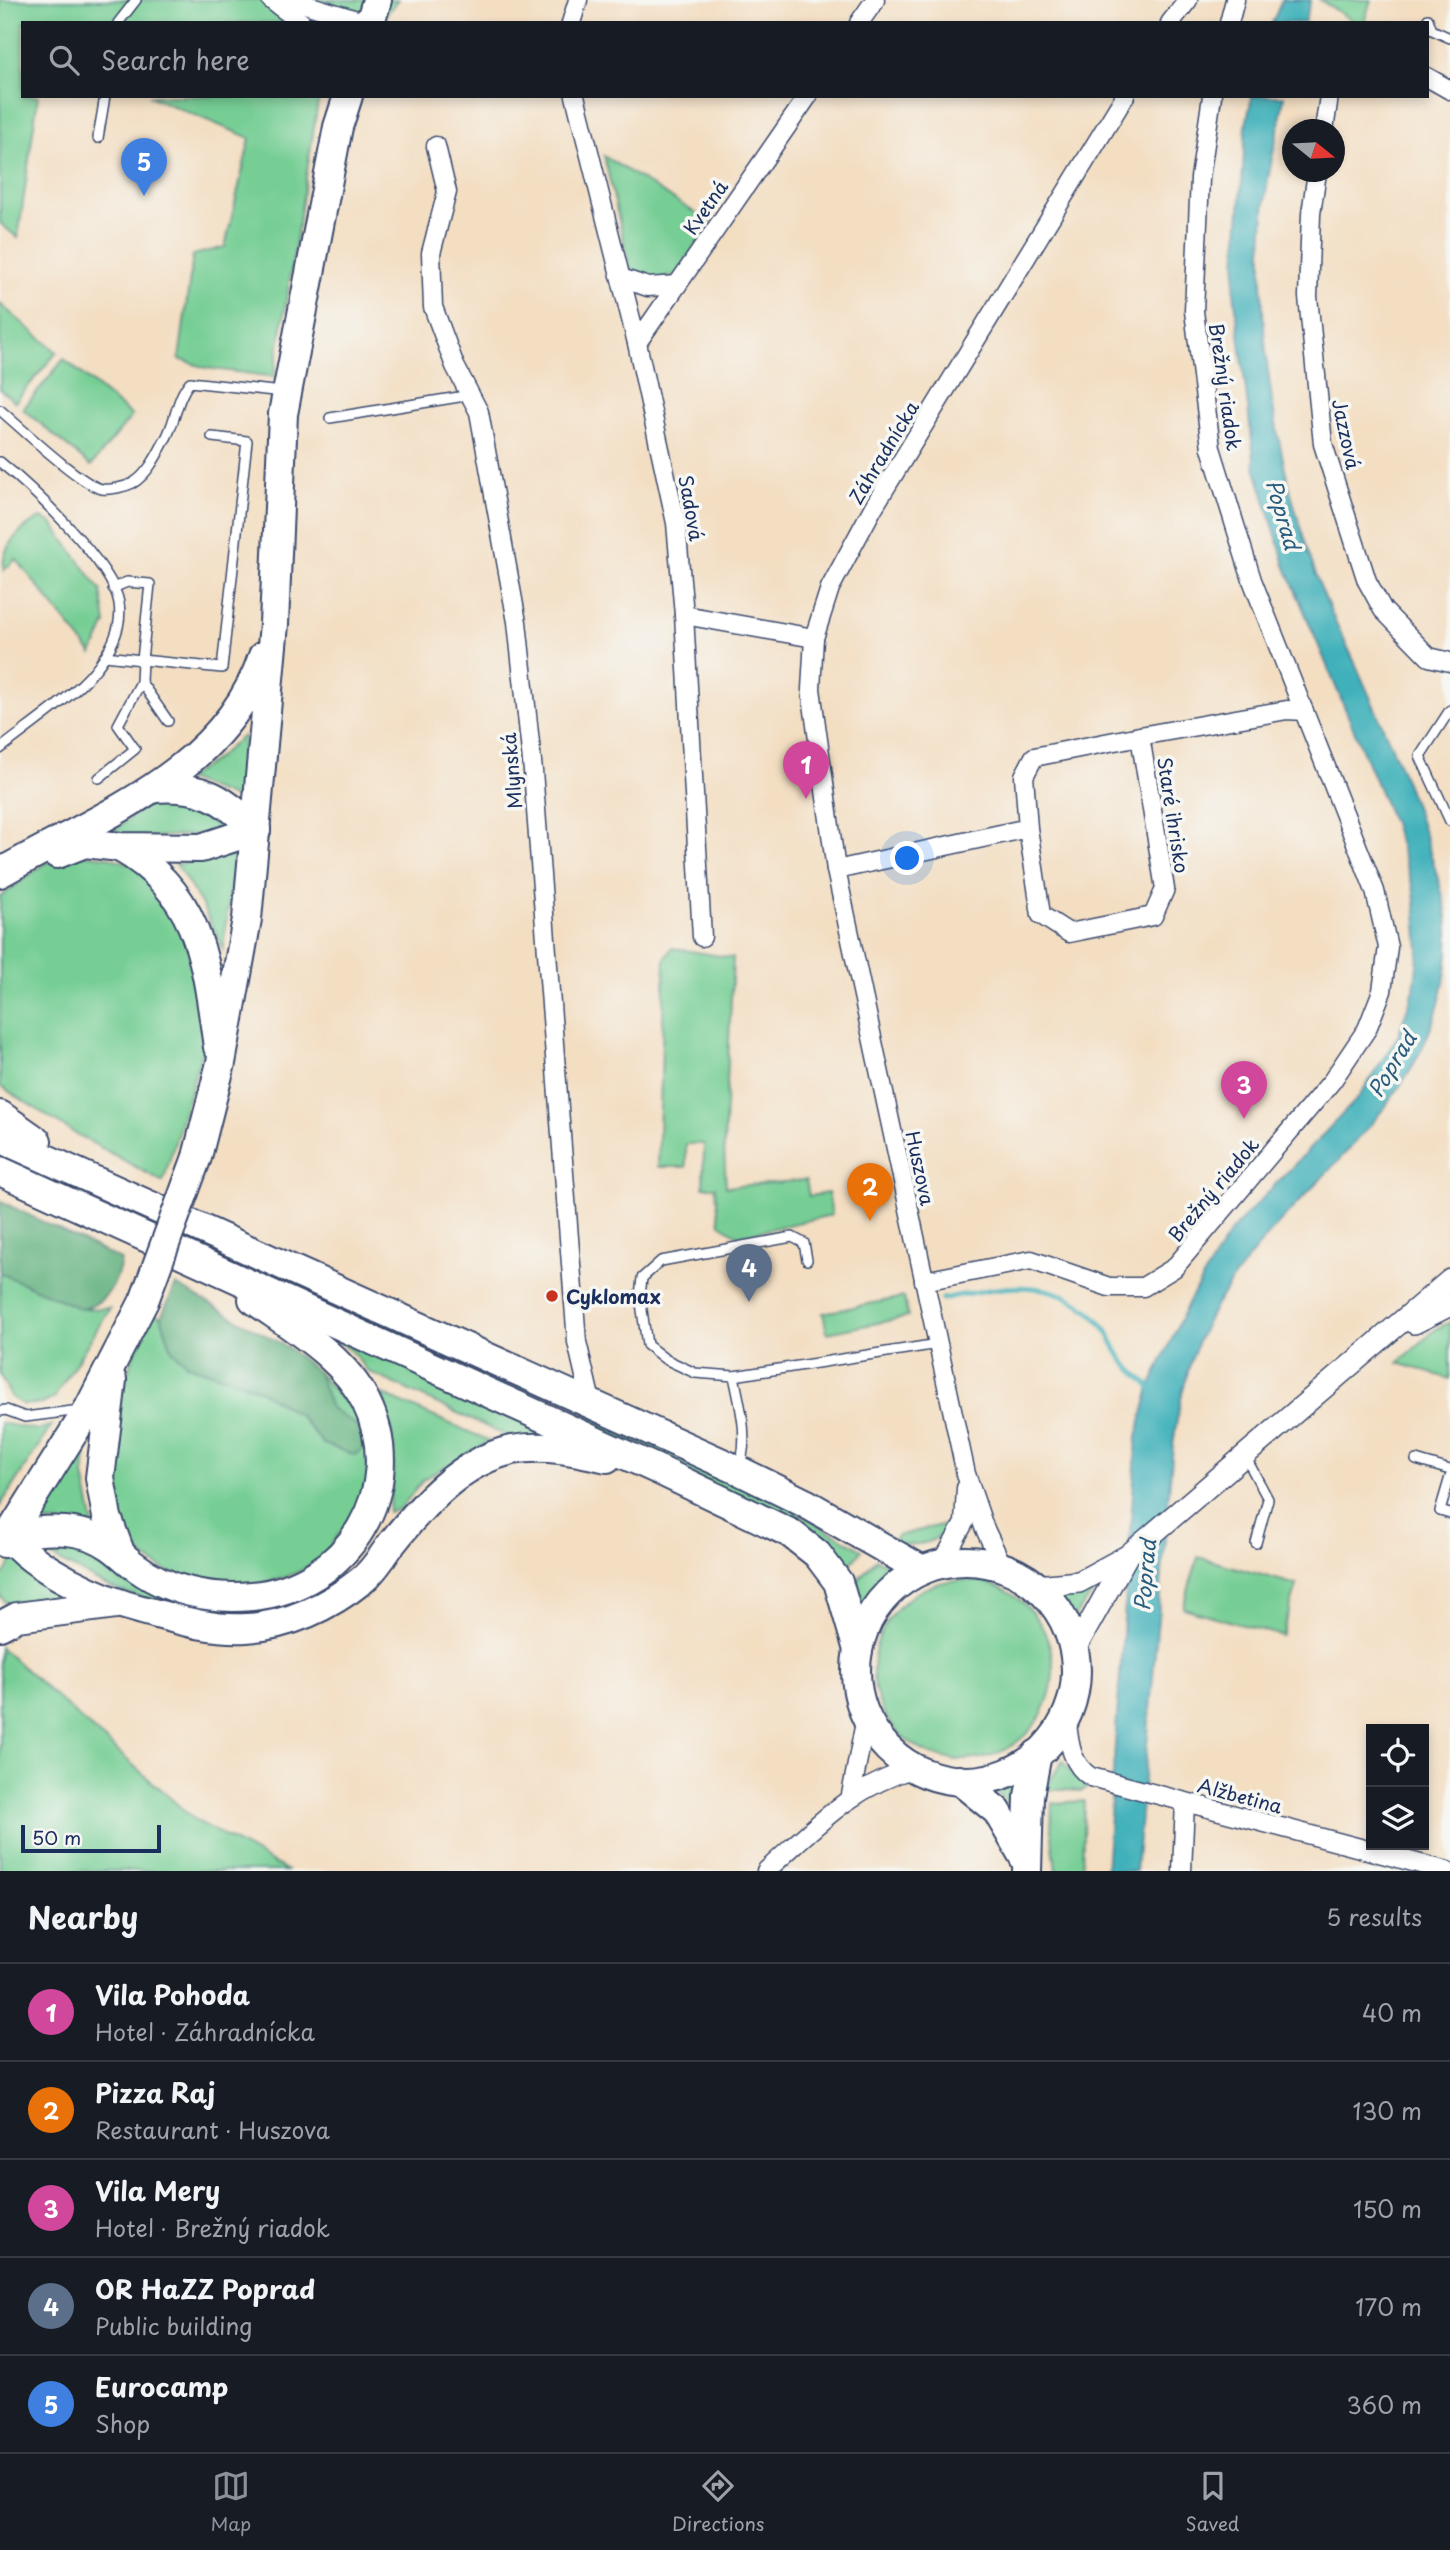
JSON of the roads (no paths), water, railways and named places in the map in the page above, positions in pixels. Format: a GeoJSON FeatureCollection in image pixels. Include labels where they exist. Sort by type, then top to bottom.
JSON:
{"type":"FeatureCollection","features":[{"type":"Feature","properties":{"kind":"main road"},"geometry":{"type":"LineString","coordinates":[[369,21],[377,0]]}},
{"type":"Feature","properties":{"kind":"main road"},"geometry":{"type":"LineString","coordinates":[[3,1541],[89,1408],[144,1301],[197,1157],[221,1063],[242,955],[256,830],[274,624],[286,393],[338,127],[347,98]]}},
{"type":"Feature","properties":{"kind":"main road"},"geometry":{"type":"LineString","coordinates":[[278,526],[300,416],[318,224]]}},
{"type":"Feature","properties":{"kind":"main road"},"geometry":{"type":"LineString","coordinates":[[0,873],[156,788],[214,739],[237,710],[258,671],[274,624]]}},
{"type":"Feature","properties":{"kind":"main road"},"geometry":{"type":"LineString","coordinates":[[156,788],[194,789],[212,794],[231,806],[256,830]]}},
{"type":"Feature","properties":{"kind":"main road"},"geometry":{"type":"LineString","coordinates":[[0,885],[23,868],[85,844],[120,848],[201,848],[256,830]]}},
{"type":"Feature","properties":{"kind":"main road"},"geometry":{"type":"LineString","coordinates":[[120,848],[157,873],[175,894],[194,926],[205,957],[221,1063]]}},
{"type":"Feature","properties":{"kind":"main road"},"geometry":{"type":"LineString","coordinates":[[0,1115],[94,1180]]}},
{"type":"Feature","properties":{"kind":"main road"},"geometry":{"type":"LineString","coordinates":[[0,1138],[738,1470],[932,1567]]}},
{"type":"Feature","properties":{"kind":"main road"},"geometry":{"type":"LineString","coordinates":[[0,1171],[663,1472],[790,1533],[817,1554],[838,1582],[858,1650]]}},
{"type":"Feature","properties":{"kind":"main road"},"geometry":{"type":"LineString","coordinates":[[3,1541],[31,1531],[65,1531],[93,1537],[172,1587],[213,1597],[256,1596],[295,1584],[334,1564],[361,1533],[375,1497],[380,1467],[376,1430],[366,1402],[355,1385],[323,1350],[199,1261]]}},
{"type":"Feature","properties":{"kind":"main road"},"geometry":{"type":"LineString","coordinates":[[115,1359],[100,1478],[107,1517],[120,1552]]}},
{"type":"Feature","properties":{"kind":"main road"},"geometry":{"type":"LineString","coordinates":[[3,1541],[116,1604],[200,1626],[246,1628],[289,1620],[321,1608],[364,1579],[414,1515],[447,1483],[498,1455],[544,1447],[581,1452],[663,1472]]}},
{"type":"Feature","properties":{"kind":"main road"},"geometry":{"type":"LineString","coordinates":[[962,1561],[1003,1567],[1036,1586],[1060,1615],[1074,1651],[1074,1684],[1066,1715],[1037,1754],[999,1775],[960,1780],[937,1777],[915,1768],[887,1746],[866,1717],[857,1684],[858,1650],[865,1627],[892,1589],[932,1567],[962,1561]]}},
{"type":"Feature","properties":{"kind":"main road"},"geometry":{"type":"LineString","coordinates":[[6,1618],[116,1604]]}},
{"type":"Feature","properties":{"kind":"main road"},"geometry":{"type":"LineString","coordinates":[[1026,1866],[1029,1796],[1037,1754]]}},
{"type":"Feature","properties":{"kind":"main road"},"geometry":{"type":"LineString","coordinates":[[960,1780],[997,1811],[1026,1866]]}},
{"type":"Feature","properties":{"kind":"street"},"geometry":{"type":"LineString","coordinates":[[271,0],[299,21]]}},
{"type":"Feature","properties":{"kind":"street"},"geometry":{"type":"LineString","coordinates":[[291,0],[361,21]]}},
{"type":"Feature","properties":{"kind":"street"},"geometry":{"type":"LineString","coordinates":[[572,21],[578,0]]}},
{"type":"Feature","properties":{"kind":"street"},"geometry":{"type":"LineString","coordinates":[[860,21],[875,0]]}},
{"type":"Feature","properties":{"kind":"street"},"geometry":{"type":"LineString","coordinates":[[1172,21],[1188,0]]}},
{"type":"Feature","properties":{"kind":"street"},"geometry":{"type":"LineString","coordinates":[[1224,0],[1230,21]]}},
{"type":"Feature","properties":{"kind":"street"},"geometry":{"type":"LineString","coordinates":[[1230,21],[1235,0]]}},
{"type":"Feature","properties":{"kind":"street"},"geometry":{"type":"LineString","coordinates":[[1429,78],[1450,90]]}},
{"type":"Feature","properties":{"kind":"street"},"geometry":{"type":"LineString","coordinates":[[335,98],[338,127]]}},
{"type":"Feature","properties":{"kind":"street","name":"Sadová"},"geometry":{"type":"LineString","coordinates":[[576,98],[637,343],[676,523],[684,615],[702,937]]}},
{"type":"Feature","properties":{"kind":"street","name":"Kvetná"},"geometry":{"type":"LineString","coordinates":[[637,343],[807,98]]}},
{"type":"Feature","properties":{"kind":"street","name":"Záhradnícka"},"geometry":{"type":"LineString","coordinates":[[836,870],[811,689],[814,638],[830,588],[873,508],[1124,98]]}},
{"type":"Feature","properties":{"kind":"street","name":"Brežný riadok"},"geometry":{"type":"LineString","coordinates":[[924,1281],[1031,1260],[1109,1287],[1143,1287],[1174,1268],[1332,1081],[1360,1039],[1382,991],[1388,947],[1375,891],[1252,580],[1211,448],[1194,311],[1200,178],[1212,98]]}},
{"type":"Feature","properties":{"kind":"street"},"geometry":{"type":"LineString","coordinates":[[1326,119],[1329,98]]}},
{"type":"Feature","properties":{"kind":"street","name":"Mlynská"},"geometry":{"type":"LineString","coordinates":[[436,146],[447,192],[430,253],[433,307],[455,366],[480,412],[517,622],[533,771],[577,1342],[592,1406]]}},
{"type":"Feature","properties":{"kind":"street","name":"Jazzová"},"geometry":{"type":"LineString","coordinates":[[1316,182],[1310,227],[1308,297],[1323,444],[1367,582],[1383,610],[1429,657],[1450,662]]}},
{"type":"Feature","properties":{"kind":"street"},"geometry":{"type":"LineString","coordinates":[[621,278],[648,287],[677,285]]}},
{"type":"Feature","properties":{"kind":"street"},"geometry":{"type":"LineString","coordinates":[[684,615],[814,638]]}},
{"type":"Feature","properties":{"kind":"street"},"geometry":{"type":"LineString","coordinates":[[1140,736],[1287,710],[1304,711]]}},
{"type":"Feature","properties":{"kind":"street","name":"Staré ihrisko"},"geometry":{"type":"LineString","coordinates":[[1140,736],[1165,889],[1153,916],[1069,933],[1041,915],[1028,828],[1024,776],[1034,757],[1140,736]]}},
{"type":"Feature","properties":{"kind":"street"},"geometry":{"type":"LineString","coordinates":[[836,870],[1028,828]]}},
{"type":"Feature","properties":{"kind":"street","name":"Huszova"},"geometry":{"type":"LineString","coordinates":[[836,870],[966,1474],[984,1527],[1003,1567]]}},
{"type":"Feature","properties":{"kind":"street"},"geometry":{"type":"LineString","coordinates":[[1036,1586],[1079,1582],[1127,1556],[1390,1335],[1450,1280]]}},
{"type":"Feature","properties":{"kind":"street"},"geometry":{"type":"LineString","coordinates":[[1390,1335],[1450,1305]]}},
{"type":"Feature","properties":{"kind":"street","name":"Huszova"},"geometry":{"type":"LineString","coordinates":[[932,1567],[964,1523],[966,1474]]}},
{"type":"Feature","properties":{"kind":"street"},"geometry":{"type":"LineString","coordinates":[[1074,1651],[1127,1556]]}},
{"type":"Feature","properties":{"kind":"street","name":"Alžbetina"},"geometry":{"type":"LineString","coordinates":[[1066,1715],[1070,1750],[1080,1770],[1091,1777],[1447,1871]]}},
{"type":"Feature","properties":{"kind":"street"},"geometry":{"type":"LineString","coordinates":[[851,1795],[866,1717]]}},
{"type":"Feature","properties":{"kind":"street"},"geometry":{"type":"LineString","coordinates":[[766,1871],[851,1795],[887,1776],[915,1768]]}},
{"type":"Feature","properties":{"kind":"street"},"geometry":{"type":"LineString","coordinates":[[1182,1871],[1185,1802]]}},
{"type":"Feature","properties":{"kind":"lane"},"geometry":{"type":"LineString","coordinates":[[120,21],[136,0]]}},
{"type":"Feature","properties":{"kind":"lane"},"geometry":{"type":"LineString","coordinates":[[1429,22],[1432,30],[1450,38]]}},
{"type":"Feature","properties":{"kind":"lane"},"geometry":{"type":"LineString","coordinates":[[98,138],[105,98]]}},
{"type":"Feature","properties":{"kind":"lane"},"geometry":{"type":"LineString","coordinates":[[0,410],[81,477],[100,489],[119,488],[134,482],[152,463],[169,434],[184,389],[190,382],[286,393]]}},
{"type":"Feature","properties":{"kind":"lane"},"geometry":{"type":"LineString","coordinates":[[330,418],[471,395]]}},
{"type":"Feature","properties":{"kind":"lane"},"geometry":{"type":"LineString","coordinates":[[105,656],[222,668],[247,441],[212,437]]}},
{"type":"Feature","properties":{"kind":"lane"},"geometry":{"type":"LineString","coordinates":[[0,462],[44,500],[107,575],[119,603],[115,638],[92,674],[0,749]]}},
{"type":"Feature","properties":{"kind":"lane"},"geometry":{"type":"LineString","coordinates":[[99,778],[135,749],[118,726],[141,682],[150,584],[127,582],[113,588]]}},
{"type":"Feature","properties":{"kind":"lane"},"geometry":{"type":"LineString","coordinates":[[141,682],[168,722]]}},
{"type":"Feature","properties":{"kind":"lane"},"geometry":{"type":"LineString","coordinates":[[1450,710],[1420,756],[1450,821]]}},
{"type":"Feature","properties":{"kind":"lane"},"geometry":{"type":"LineString","coordinates":[[807,1260],[804,1243],[792,1237],[661,1261],[642,1278],[640,1296],[647,1345],[665,1359],[695,1373],[734,1376],[938,1344]]}},
{"type":"Feature","properties":{"kind":"lane"},"geometry":{"type":"LineString","coordinates":[[734,1376],[744,1424],[744,1451],[738,1470]]}},
{"type":"Feature","properties":{"kind":"lane"},"geometry":{"type":"LineString","coordinates":[[0,1411],[6,1410],[25,1417],[89,1408]]}},
{"type":"Feature","properties":{"kind":"lane"},"geometry":{"type":"LineString","coordinates":[[1245,1456],[1268,1499],[1256,1543]]}},
{"type":"Feature","properties":{"kind":"lane"},"geometry":{"type":"LineString","coordinates":[[1416,1460],[1450,1470]]}},
{"type":"Feature","properties":{"kind":"lane"},"geometry":{"type":"LineString","coordinates":[[1450,1477],[1440,1511],[1450,1514]]}},
{"type":"Feature","properties":{"kind":"water"},"geometry":{"type":"Polygon","coordinates":[[[1282,0],[1311,0],[1305,21],[1273,21],[1282,0]]]}},
{"type":"Feature","properties":{"kind":"water","name":"Poprad"},"geometry":{"type":"Polygon","coordinates":[[[1252,98],[1284,98],[1265,198],[1262,259],[1266,353],[1280,447],[1304,539],[1319,583],[1386,734],[1423,831],[1444,901],[1448,949],[1438,1007],[1418,1057],[1389,1102],[1354,1144],[1278,1224],[1243,1266],[1212,1312],[1197,1343],[1182,1394],[1173,1446],[1136,1871],[1106,1871],[1137,1437],[1150,1387],[1188,1303],[1230,1232],[1358,1098],[1398,1036],[1414,989],[1419,949],[1414,891],[1393,823],[1286,568],[1255,467],[1234,292],[1246,125],[1252,98]]]}},
{"type":"Feature","properties":{"kind":"waterway"},"geometry":{"type":"LineString","coordinates":[[942,1299],[985,1290],[1028,1287],[1067,1297],[1086,1309],[1103,1326],[1122,1359],[1152,1390]]}},
{"type":"Feature","properties":{"kind":"place","name":"Eurocamp"},"geometry":{"type":"Point","coordinates":[144,196]}},
{"type":"Feature","properties":{"kind":"place","name":"Vila Pohoda"},"geometry":{"type":"Point","coordinates":[806,799]}},
{"type":"Feature","properties":{"kind":"place","name":"Vila Mery"},"geometry":{"type":"Point","coordinates":[1244,1119]}},
{"type":"Feature","properties":{"kind":"place","name":"Pizza Raj"},"geometry":{"type":"Point","coordinates":[870,1221]}},
{"type":"Feature","properties":{"kind":"place","name":"Cyklomax"},"geometry":{"type":"Point","coordinates":[552,1296]}},
{"type":"Feature","properties":{"kind":"place","name":"OR HaZZ Poprad"},"geometry":{"type":"Point","coordinates":[749,1302]}}]}
